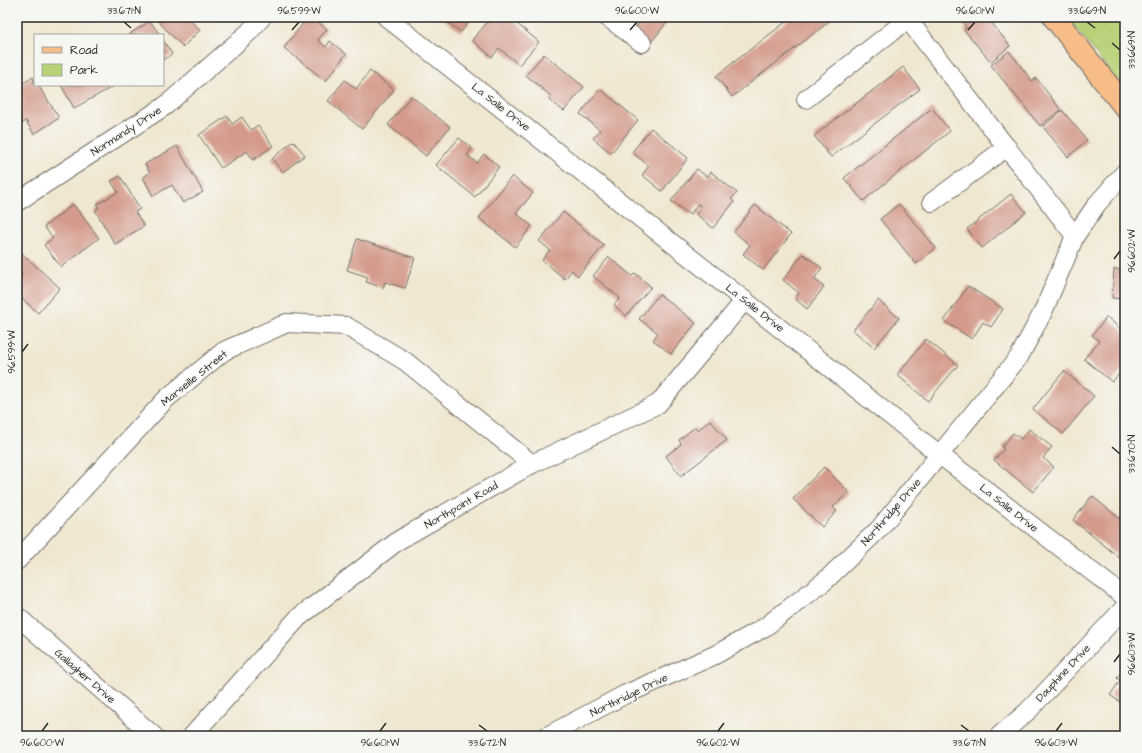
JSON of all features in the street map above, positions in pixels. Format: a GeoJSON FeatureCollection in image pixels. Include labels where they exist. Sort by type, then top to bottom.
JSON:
{"type":"FeatureCollection","features":[{"type":"Feature","properties":{"kind":"main road"},"geometry":{"type":"LineString","coordinates":[[1054,17],[1125,107]]}},
{"type":"Feature","properties":{"kind":"street","name":"Normandy Drive"},"geometry":{"type":"LineString","coordinates":[[17,202],[165,106],[249,32],[262,17]]}},
{"type":"Feature","properties":{"kind":"street","name":"La Salle Drive"},"geometry":{"type":"LineString","coordinates":[[386,17],[940,455],[1125,597]]}},
{"type":"Feature","properties":{"kind":"street"},"geometry":{"type":"LineString","coordinates":[[607,17],[642,43]]}},
{"type":"Feature","properties":{"kind":"street"},"geometry":{"type":"LineString","coordinates":[[806,100],[907,18],[1075,236]]}},
{"type":"Feature","properties":{"kind":"street"},"geometry":{"type":"LineString","coordinates":[[932,202],[1007,147]]}},
{"type":"Feature","properties":{"kind":"street","name":"Northridge Drive"},"geometry":{"type":"LineString","coordinates":[[547,736],[624,695],[715,655],[765,627],[826,580],[879,529],[1019,357],[1043,312],[1075,236],[1097,204],[1125,172]]}},
{"type":"Feature","properties":{"kind":"street","name":"Northpoint Road"},"geometry":{"type":"LineString","coordinates":[[192,736],[298,618],[399,540],[532,464],[658,404],[745,300]]}},
{"type":"Feature","properties":{"kind":"street","name":"Marseille Street"},"geometry":{"type":"LineString","coordinates":[[17,561],[166,398],[224,351],[287,324],[346,326],[404,361],[532,464]]}},
{"type":"Feature","properties":{"kind":"street","name":"Dauphine Drive"},"geometry":{"type":"LineString","coordinates":[[999,736],[1028,711],[1125,607]]}},
{"type":"Feature","properties":{"kind":"street","name":"Gallagher Drive"},"geometry":{"type":"LineString","coordinates":[[17,616],[154,736]]}},
{"type":"Feature","properties":{"kind":"green space"},"geometry":{"type":"Polygon","coordinates":[[[1067,17],[1125,17],[1125,91],[1067,17]]]}},
{"type":"Feature","properties":{"kind":"building"},"geometry":{"type":"Polygon","coordinates":[[[154,17],[189,17],[188,18],[200,30],[183,47],[154,17]]]}},
{"type":"Feature","properties":{"kind":"building"},"geometry":{"type":"Polygon","coordinates":[[[308,17],[311,17],[327,29],[318,40],[326,47],[330,41],[346,54],[326,81],[284,48],[308,17]]]}},
{"type":"Feature","properties":{"kind":"building"},"geometry":{"type":"Polygon","coordinates":[[[445,17],[473,17],[461,32],[443,19],[445,17]]]}},
{"type":"Feature","properties":{"kind":"building"},"geometry":{"type":"Polygon","coordinates":[[[492,17],[509,17],[539,42],[519,65],[499,48],[492,57],[472,40],[492,17]]]}},
{"type":"Feature","properties":{"kind":"building"},"geometry":{"type":"Polygon","coordinates":[[[640,17],[671,17],[649,45],[632,32],[642,19],[640,17]]]}},
{"type":"Feature","properties":{"kind":"building"},"geometry":{"type":"Polygon","coordinates":[[[792,17],[835,17],[732,97],[716,76],[792,17]]]}},
{"type":"Feature","properties":{"kind":"building"},"geometry":{"type":"Polygon","coordinates":[[[958,17],[987,17],[1010,46],[991,62],[964,30],[967,28],[958,17]]]}},
{"type":"Feature","properties":{"kind":"building"},"geometry":{"type":"Polygon","coordinates":[[[150,21],[159,34],[130,34],[150,21]]]}},
{"type":"Feature","properties":{"kind":"building"},"geometry":{"type":"Polygon","coordinates":[[[164,42],[172,54],[164,59],[164,42]]]}},
{"type":"Feature","properties":{"kind":"building"},"geometry":{"type":"Polygon","coordinates":[[[1009,51],[1032,81],[1036,78],[1061,110],[1040,126],[991,65],[1009,51]]]}},
{"type":"Feature","properties":{"kind":"building"},"geometry":{"type":"Polygon","coordinates":[[[544,54],[584,87],[564,111],[549,100],[552,97],[526,75],[544,54]]]}},
{"type":"Feature","properties":{"kind":"building"},"geometry":{"type":"Polygon","coordinates":[[[903,67],[920,89],[831,157],[814,136],[903,67]]]}},
{"type":"Feature","properties":{"kind":"building"},"geometry":{"type":"Polygon","coordinates":[[[370,71],[394,90],[362,129],[328,101],[345,80],[356,89],[370,71]]]}},
{"type":"Feature","properties":{"kind":"building"},"geometry":{"type":"Polygon","coordinates":[[[33,77],[34,86],[39,86],[59,118],[34,134],[26,121],[17,126],[17,87],[33,77]]]}},
{"type":"Feature","properties":{"kind":"building"},"geometry":{"type":"Polygon","coordinates":[[[62,86],[114,86],[74,108],[62,86]]]}},
{"type":"Feature","properties":{"kind":"building"},"geometry":{"type":"Polygon","coordinates":[[[600,89],[638,120],[611,153],[593,138],[600,130],[580,114],[600,89]]]}},
{"type":"Feature","properties":{"kind":"building"},"geometry":{"type":"Polygon","coordinates":[[[411,96],[450,127],[426,156],[388,125],[411,96]]]}},
{"type":"Feature","properties":{"kind":"building"},"geometry":{"type":"Polygon","coordinates":[[[932,108],[950,131],[863,201],[844,178],[932,108]]]}},
{"type":"Feature","properties":{"kind":"building"},"geometry":{"type":"Polygon","coordinates":[[[1062,110],[1087,140],[1068,157],[1043,127],[1062,110]]]}},
{"type":"Feature","properties":{"kind":"building"},"geometry":{"type":"Polygon","coordinates":[[[227,116],[232,124],[242,117],[251,130],[258,125],[273,146],[253,160],[247,151],[221,168],[199,135],[227,116]]]}},
{"type":"Feature","properties":{"kind":"building"},"geometry":{"type":"Polygon","coordinates":[[[651,128],[688,158],[662,191],[642,175],[649,166],[632,152],[651,128]]]}},
{"type":"Feature","properties":{"kind":"building"},"geometry":{"type":"Polygon","coordinates":[[[459,138],[472,148],[467,155],[477,163],[484,154],[499,167],[475,197],[436,165],[459,138]]]}},
{"type":"Feature","properties":{"kind":"building"},"geometry":{"type":"Polygon","coordinates":[[[293,141],[305,155],[283,172],[272,159],[293,141]]]}},
{"type":"Feature","properties":{"kind":"building"},"geometry":{"type":"Polygon","coordinates":[[[177,146],[203,192],[183,203],[172,185],[153,196],[143,177],[150,173],[145,164],[177,146]]]}},
{"type":"Feature","properties":{"kind":"building"},"geometry":{"type":"Polygon","coordinates":[[[697,169],[707,177],[711,172],[737,193],[731,199],[734,202],[713,228],[696,214],[702,207],[698,204],[690,215],[671,201],[697,169]]]}},
{"type":"Feature","properties":{"kind":"building"},"geometry":{"type":"Polygon","coordinates":[[[120,176],[140,209],[135,212],[144,226],[115,244],[95,210],[99,208],[97,204],[118,192],[111,181],[120,176]]]}},
{"type":"Feature","properties":{"kind":"building"},"geometry":{"type":"Polygon","coordinates":[[[512,176],[533,193],[516,213],[532,226],[515,247],[479,218],[512,176]]]}},
{"type":"Feature","properties":{"kind":"building"},"geometry":{"type":"Polygon","coordinates":[[[1011,194],[1026,212],[982,248],[967,229],[1011,194]]]}},
{"type":"Feature","properties":{"kind":"building"},"geometry":{"type":"Polygon","coordinates":[[[73,204],[99,238],[61,267],[44,245],[53,238],[44,227],[73,204]]]}},
{"type":"Feature","properties":{"kind":"building"},"geometry":{"type":"Polygon","coordinates":[[[899,204],[936,248],[916,264],[880,219],[899,204]]]}},
{"type":"Feature","properties":{"kind":"building"},"geometry":{"type":"Polygon","coordinates":[[[755,205],[791,234],[763,270],[743,254],[750,245],[734,232],[755,205]]]}},
{"type":"Feature","properties":{"kind":"building"},"geometry":{"type":"Polygon","coordinates":[[[563,212],[604,245],[578,276],[572,270],[565,279],[542,260],[550,250],[539,241],[563,212]]]}},
{"type":"Feature","properties":{"kind":"building"},"geometry":{"type":"Polygon","coordinates":[[[357,239],[415,258],[405,288],[385,282],[383,288],[366,282],[368,277],[347,270],[357,239]]]}},
{"type":"Feature","properties":{"kind":"building"},"geometry":{"type":"Polygon","coordinates":[[[18,250],[60,288],[38,313],[17,294],[17,280],[22,275],[17,271],[18,250]]]}},
{"type":"Feature","properties":{"kind":"building"},"geometry":{"type":"Polygon","coordinates":[[[803,254],[822,268],[814,279],[824,287],[807,309],[795,299],[799,293],[783,280],[803,254]]]}},
{"type":"Feature","properties":{"kind":"building"},"geometry":{"type":"Polygon","coordinates":[[[609,257],[632,276],[635,273],[651,287],[626,316],[614,305],[620,298],[593,276],[609,257]]]}},
{"type":"Feature","properties":{"kind":"building"},"geometry":{"type":"Polygon","coordinates":[[[1114,269],[1125,270],[1125,299],[1112,298],[1114,269]]]}},
{"type":"Feature","properties":{"kind":"building"},"geometry":{"type":"Polygon","coordinates":[[[968,286],[1003,309],[991,327],[983,322],[972,339],[944,321],[968,286]]]}},
{"type":"Feature","properties":{"kind":"building"},"geometry":{"type":"Polygon","coordinates":[[[659,294],[696,323],[671,354],[653,340],[658,333],[639,319],[659,294]]]}},
{"type":"Feature","properties":{"kind":"building"},"geometry":{"type":"Polygon","coordinates":[[[878,300],[899,318],[874,348],[853,330],[878,300]]]}},
{"type":"Feature","properties":{"kind":"building"},"geometry":{"type":"Polygon","coordinates":[[[1107,317],[1125,333],[1125,367],[1112,382],[1084,359],[1099,341],[1092,335],[1107,317]]]}},
{"type":"Feature","properties":{"kind":"building"},"geometry":{"type":"Polygon","coordinates":[[[926,339],[958,365],[928,401],[897,375],[926,339]]]}},
{"type":"Feature","properties":{"kind":"building"},"geometry":{"type":"Polygon","coordinates":[[[1064,371],[1094,396],[1063,434],[1033,409],[1064,371]]]}},
{"type":"Feature","properties":{"kind":"building"},"geometry":{"type":"Polygon","coordinates":[[[710,420],[727,440],[681,476],[666,456],[681,444],[679,440],[695,427],[698,430],[710,420]]]}},
{"type":"Feature","properties":{"kind":"building"},"geometry":{"type":"Polygon","coordinates":[[[1029,429],[1052,447],[1043,458],[1054,467],[1033,492],[994,460],[1004,449],[1002,447],[1013,433],[1021,439],[1029,429]]]}},
{"type":"Feature","properties":{"kind":"building"},"geometry":{"type":"Polygon","coordinates":[[[824,467],[849,492],[833,507],[837,511],[822,527],[793,499],[824,467]]]}},
{"type":"Feature","properties":{"kind":"building"},"geometry":{"type":"Polygon","coordinates":[[[1092,496],[1125,523],[1125,553],[1121,559],[1073,520],[1092,496]]]}},
{"type":"Feature","properties":{"kind":"building"},"geometry":{"type":"Polygon","coordinates":[[[1125,667],[1125,706],[1110,695],[1120,681],[1117,678],[1125,667]]]}}]}
